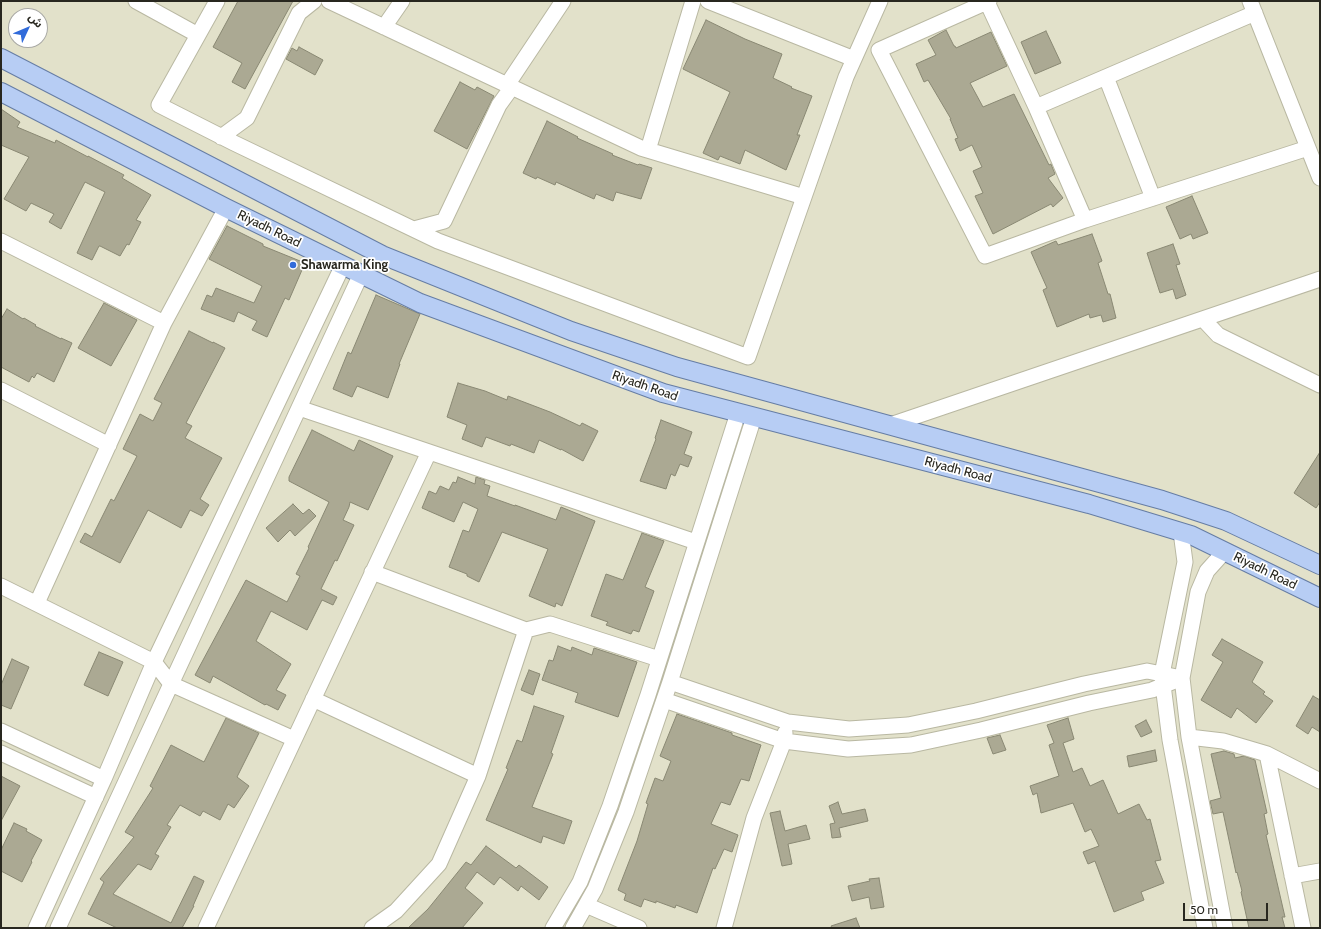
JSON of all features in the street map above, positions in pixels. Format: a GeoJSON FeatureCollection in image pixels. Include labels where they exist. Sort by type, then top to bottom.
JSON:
{"type":"FeatureCollection","features":[{"type":"Feature","properties":{"kind":"main road","name":"Riyadh Road"},"geometry":{"type":"LineString","coordinates":[[1,58],[382,255],[571,331],[677,367],[1162,500],[1226,521],[1320,565]]}},
{"type":"Feature","properties":{"kind":"main road","name":"Riyadh Road"},"geometry":{"type":"LineString","coordinates":[[1,92],[226,208],[420,303],[655,390],[1088,504],[1191,535],[1320,598]]}},
{"type":"Feature","properties":{"kind":"street"},"geometry":{"type":"LineString","coordinates":[[136,1],[198,35]]}},
{"type":"Feature","properties":{"kind":"street"},"geometry":{"type":"LineString","coordinates":[[217,1],[159,105],[229,136],[438,241],[748,357],[846,77],[880,1]]}},
{"type":"Feature","properties":{"kind":"street"},"geometry":{"type":"LineString","coordinates":[[229,136],[247,118],[299,13],[314,1]]}},
{"type":"Feature","properties":{"kind":"street"},"geometry":{"type":"LineString","coordinates":[[329,1],[641,148],[804,197]]}},
{"type":"Feature","properties":{"kind":"street"},"geometry":{"type":"LineString","coordinates":[[384,27],[402,1]]}},
{"type":"Feature","properties":{"kind":"street"},"geometry":{"type":"LineString","coordinates":[[414,229],[444,222],[499,105],[563,1]]}},
{"type":"Feature","properties":{"kind":"street"},"geometry":{"type":"LineString","coordinates":[[648,150],[693,1]]}},
{"type":"Feature","properties":{"kind":"street"},"geometry":{"type":"LineString","coordinates":[[708,1],[735,6],[854,59]]}},
{"type":"Feature","properties":{"kind":"street"},"geometry":{"type":"LineString","coordinates":[[1085,220],[988,1],[880,50],[985,256],[1085,220],[1308,148]]}},
{"type":"Feature","properties":{"kind":"street"},"geometry":{"type":"LineString","coordinates":[[1036,107],[1106,77],[1252,7],[1320,178]]}},
{"type":"Feature","properties":{"kind":"street"},"geometry":{"type":"LineString","coordinates":[[1106,77],[1153,198]]}},
{"type":"Feature","properties":{"kind":"street"},"geometry":{"type":"LineString","coordinates":[[37,603],[164,323],[226,208]]}},
{"type":"Feature","properties":{"kind":"street"},"geometry":{"type":"LineString","coordinates":[[1,241],[164,323]]}},
{"type":"Feature","properties":{"kind":"street"},"geometry":{"type":"LineString","coordinates":[[36,928],[104,779],[154,662],[343,265]]}},
{"type":"Feature","properties":{"kind":"street"},"geometry":{"type":"LineString","coordinates":[[58,928],[361,274]]}},
{"type":"Feature","properties":{"kind":"street"},"geometry":{"type":"LineString","coordinates":[[890,425],[1320,279]]}},
{"type":"Feature","properties":{"kind":"street"},"geometry":{"type":"LineString","coordinates":[[1203,319],[1218,334],[1320,385]]}},
{"type":"Feature","properties":{"kind":"street"},"geometry":{"type":"LineString","coordinates":[[1,390],[109,445]]}},
{"type":"Feature","properties":{"kind":"street"},"geometry":{"type":"LineString","coordinates":[[299,408],[696,542]]}},
{"type":"Feature","properties":{"kind":"street"},"geometry":{"type":"LineString","coordinates":[[553,928],[580,882],[607,813],[659,659],[696,542],[746,415]]}},
{"type":"Feature","properties":{"kind":"street"},"geometry":{"type":"LineString","coordinates":[[573,928],[595,889],[626,812],[664,700],[746,415]]}},
{"type":"Feature","properties":{"kind":"street"},"geometry":{"type":"LineString","coordinates":[[206,928],[429,452]]}},
{"type":"Feature","properties":{"kind":"street"},"geometry":{"type":"LineString","coordinates":[[1181,532],[1185,562],[1163,680],[1170,740],[1205,928]]}},
{"type":"Feature","properties":{"kind":"street"},"geometry":{"type":"LineString","coordinates":[[1224,928],[1189,737],[1182,678],[1198,592],[1207,571],[1225,551]]}},
{"type":"Feature","properties":{"kind":"street"},"geometry":{"type":"LineString","coordinates":[[372,572],[526,630],[550,624],[659,659]]}},
{"type":"Feature","properties":{"kind":"street"},"geometry":{"type":"LineString","coordinates":[[1,586],[154,662],[171,684],[294,739]]}},
{"type":"Feature","properties":{"kind":"street"},"geometry":{"type":"LineString","coordinates":[[372,928],[396,911],[439,864],[478,776],[526,630]]}},
{"type":"Feature","properties":{"kind":"street"},"geometry":{"type":"LineString","coordinates":[[670,682],[788,722],[849,729],[908,725],[976,711],[1084,684],[1147,671],[1163,680],[1182,678]]}},
{"type":"Feature","properties":{"kind":"street"},"geometry":{"type":"LineString","coordinates":[[664,700],[784,741],[848,748],[911,745],[981,730],[1089,703],[1152,690],[1163,680]]}},
{"type":"Feature","properties":{"kind":"street"},"geometry":{"type":"LineString","coordinates":[[313,699],[478,776]]}},
{"type":"Feature","properties":{"kind":"street"},"geometry":{"type":"LineString","coordinates":[[724,928],[754,818],[784,741],[788,722]]}},
{"type":"Feature","properties":{"kind":"street"},"geometry":{"type":"LineString","coordinates":[[1,731],[104,779]]}},
{"type":"Feature","properties":{"kind":"street"},"geometry":{"type":"LineString","coordinates":[[1189,737],[1224,741],[1267,754],[1320,781]]}},
{"type":"Feature","properties":{"kind":"street"},"geometry":{"type":"LineString","coordinates":[[1,753],[96,797]]}},
{"type":"Feature","properties":{"kind":"street"},"geometry":{"type":"LineString","coordinates":[[1267,754],[1302,928]]}},
{"type":"Feature","properties":{"kind":"street"},"geometry":{"type":"LineString","coordinates":[[1292,876],[1320,871]]}},
{"type":"Feature","properties":{"kind":"street"},"geometry":{"type":"LineString","coordinates":[[586,905],[639,928]]}},
{"type":"Feature","properties":{"kind":"building"},"geometry":{"type":"Polygon","coordinates":[[[238,1],[293,1],[245,89],[232,82],[242,63],[213,47],[238,1]]]}},
{"type":"Feature","properties":{"kind":"building"},"geometry":{"type":"Polygon","coordinates":[[[706,20],[745,39],[782,54],[773,78],[792,87],[791,88],[812,96],[797,135],[800,135],[786,170],[745,150],[740,164],[720,156],[718,160],[703,153],[730,92],[683,69],[706,20]]]}},
{"type":"Feature","properties":{"kind":"building"},"geometry":{"type":"Polygon","coordinates":[[[946,30],[956,48],[991,32],[1007,66],[970,83],[983,107],[1014,94],[1049,165],[1051,164],[1055,174],[1048,178],[1063,198],[1053,207],[1051,204],[993,234],[975,196],[983,193],[973,171],[982,167],[972,145],[960,151],[955,139],[958,138],[951,119],[928,80],[924,82],[916,64],[936,55],[928,40],[946,30]]]}},
{"type":"Feature","properties":{"kind":"building"},"geometry":{"type":"Polygon","coordinates":[[[1046,31],[1061,63],[1035,74],[1021,42],[1046,31]]]}},
{"type":"Feature","properties":{"kind":"building"},"geometry":{"type":"Polygon","coordinates":[[[299,47],[323,60],[315,75],[286,59],[292,48],[297,51],[299,47]]]}},
{"type":"Feature","properties":{"kind":"building"},"geometry":{"type":"Polygon","coordinates":[[[460,82],[475,90],[477,87],[494,96],[467,149],[434,131],[460,82]]]}},
{"type":"Feature","properties":{"kind":"building"},"geometry":{"type":"Polygon","coordinates":[[[1,109],[20,122],[17,127],[55,143],[56,140],[88,156],[124,175],[122,178],[151,195],[136,220],[141,222],[129,245],[127,244],[120,256],[100,246],[92,260],[77,253],[105,192],[85,182],[61,229],[49,222],[54,214],[31,203],[26,211],[4,199],[29,157],[1,145],[1,109]]]}},
{"type":"Feature","properties":{"kind":"building"},"geometry":{"type":"Polygon","coordinates":[[[547,121],[578,137],[577,138],[613,154],[612,155],[638,165],[652,168],[641,199],[616,192],[613,201],[596,194],[594,199],[556,182],[555,185],[523,173],[547,121]]]}},
{"type":"Feature","properties":{"kind":"building"},"geometry":{"type":"Polygon","coordinates":[[[1192,196],[1208,233],[1193,239],[1191,234],[1180,239],[1166,207],[1192,196]]]}},
{"type":"Feature","properties":{"kind":"building"},"geometry":{"type":"Polygon","coordinates":[[[227,226],[263,244],[263,246],[305,263],[289,300],[285,298],[267,337],[252,330],[257,321],[238,312],[234,322],[201,309],[207,295],[212,297],[216,288],[254,303],[262,286],[209,259],[227,226]]]}},
{"type":"Feature","properties":{"kind":"building"},"geometry":{"type":"Polygon","coordinates":[[[1092,234],[1102,261],[1098,263],[1108,294],[1110,294],[1116,318],[1103,322],[1101,315],[1090,318],[1089,314],[1057,327],[1043,290],[1047,288],[1031,252],[1056,241],[1058,245],[1092,234]]]}},
{"type":"Feature","properties":{"kind":"building"},"geometry":{"type":"Polygon","coordinates":[[[1173,244],[1180,264],[1176,265],[1186,295],[1176,299],[1173,289],[1160,293],[1147,253],[1173,244]]]}},
{"type":"Feature","properties":{"kind":"building"},"geometry":{"type":"Polygon","coordinates":[[[376,295],[420,314],[399,364],[388,398],[357,386],[352,397],[333,389],[348,352],[351,354],[376,295]]]}},
{"type":"Feature","properties":{"kind":"building"},"geometry":{"type":"Polygon","coordinates":[[[104,303],[137,320],[111,366],[78,348],[104,303]]]}},
{"type":"Feature","properties":{"kind":"building"},"geometry":{"type":"Polygon","coordinates":[[[7,309],[36,325],[35,326],[72,343],[54,382],[37,373],[34,378],[32,376],[29,382],[1,367],[1,319],[7,309]]]}},
{"type":"Feature","properties":{"kind":"building"},"geometry":{"type":"Polygon","coordinates":[[[189,331],[225,348],[186,423],[192,426],[185,438],[222,458],[200,499],[209,505],[202,516],[190,510],[181,528],[148,510],[120,563],[80,542],[85,533],[92,537],[111,499],[114,501],[137,456],[123,449],[140,414],[153,421],[162,403],[154,399],[189,331]]]}},
{"type":"Feature","properties":{"kind":"building"},"geometry":{"type":"Polygon","coordinates":[[[458,383],[485,391],[507,400],[508,396],[550,412],[580,426],[582,423],[598,431],[583,461],[561,449],[539,440],[534,453],[511,444],[510,446],[486,437],[482,447],[462,439],[467,425],[447,417],[458,383]]]}},
{"type":"Feature","properties":{"kind":"building"},"geometry":{"type":"Polygon","coordinates":[[[661,420],[692,432],[684,454],[692,457],[688,467],[680,464],[675,476],[671,474],[666,489],[640,481],[656,439],[655,438],[661,420]]]}},
{"type":"Feature","properties":{"kind":"building"},"geometry":{"type":"Polygon","coordinates":[[[312,430],[354,451],[359,440],[393,456],[368,510],[350,502],[343,520],[354,525],[337,561],[335,560],[321,589],[337,597],[333,605],[322,600],[307,630],[271,611],[256,641],[291,664],[276,690],[286,695],[278,710],[266,704],[265,705],[213,676],[210,683],[195,675],[246,580],[287,602],[300,576],[296,574],[329,502],[289,481],[289,477],[312,430]]]}},
{"type":"Feature","properties":{"kind":"building"},"geometry":{"type":"Polygon","coordinates":[[[1320,452],[1320,502],[1316,508],[1294,493],[1320,452]]]}},
{"type":"Feature","properties":{"kind":"building"},"geometry":{"type":"Polygon","coordinates":[[[458,477],[475,484],[476,477],[485,480],[484,484],[490,486],[487,496],[556,520],[561,507],[595,521],[562,606],[556,603],[555,607],[529,596],[548,549],[502,532],[479,582],[467,576],[467,574],[449,567],[463,530],[469,532],[478,509],[463,502],[454,522],[422,508],[429,491],[436,494],[440,486],[449,490],[453,482],[456,483],[458,477]]]}},
{"type":"Feature","properties":{"kind":"building"},"geometry":{"type":"Polygon","coordinates":[[[293,504],[303,514],[309,509],[316,516],[295,536],[290,530],[278,542],[266,528],[293,504]]]}},
{"type":"Feature","properties":{"kind":"building"},"geometry":{"type":"Polygon","coordinates":[[[642,533],[664,541],[645,587],[654,591],[639,632],[633,630],[631,634],[606,625],[608,622],[591,616],[606,574],[623,580],[642,533]]]}},
{"type":"Feature","properties":{"kind":"building"},"geometry":{"type":"Polygon","coordinates":[[[1222,639],[1263,662],[1252,682],[1265,692],[1263,694],[1273,701],[1256,723],[1237,708],[1231,718],[1201,700],[1223,662],[1212,655],[1222,639]]]}},
{"type":"Feature","properties":{"kind":"building"},"geometry":{"type":"Polygon","coordinates":[[[558,646],[571,651],[572,647],[592,655],[594,648],[637,662],[618,717],[575,702],[578,693],[542,680],[549,660],[553,661],[558,646]]]}},
{"type":"Feature","properties":{"kind":"building"},"geometry":{"type":"Polygon","coordinates":[[[99,652],[123,662],[108,696],[84,685],[99,652]]]}},
{"type":"Feature","properties":{"kind":"building"},"geometry":{"type":"Polygon","coordinates":[[[12,659],[29,667],[11,709],[1,705],[1,685],[12,659]]]}},
{"type":"Feature","properties":{"kind":"building"},"geometry":{"type":"Polygon","coordinates":[[[529,670],[540,674],[533,695],[521,690],[529,670]]]}},
{"type":"Feature","properties":{"kind":"building"},"geometry":{"type":"Polygon","coordinates":[[[1313,696],[1320,700],[1320,732],[1312,727],[1308,734],[1296,726],[1313,696]]]}},
{"type":"Feature","properties":{"kind":"building"},"geometry":{"type":"Polygon","coordinates":[[[534,706],[564,716],[551,753],[553,754],[532,807],[572,821],[564,844],[543,836],[541,843],[486,820],[508,769],[506,768],[517,740],[522,742],[534,706]]]}},
{"type":"Feature","properties":{"kind":"building"},"geometry":{"type":"Polygon","coordinates":[[[677,714],[732,733],[732,735],[761,745],[749,781],[741,779],[730,805],[721,802],[711,824],[738,835],[732,852],[724,849],[715,869],[713,868],[697,913],[676,905],[675,908],[656,901],[656,903],[644,899],[641,907],[624,900],[626,894],[618,890],[637,841],[648,804],[646,803],[655,778],[663,781],[671,761],[660,756],[677,714]]]}},
{"type":"Feature","properties":{"kind":"building"},"geometry":{"type":"Polygon","coordinates":[[[226,718],[259,733],[237,777],[249,786],[234,808],[228,804],[220,820],[203,811],[200,816],[180,805],[167,825],[171,827],[155,854],[159,856],[151,870],[138,864],[113,894],[171,923],[194,876],[204,881],[194,906],[182,928],[117,928],[88,914],[104,882],[100,879],[134,837],[125,832],[153,788],[150,786],[171,745],[204,762],[226,718]]]}},
{"type":"Feature","properties":{"kind":"building"},"geometry":{"type":"Polygon","coordinates":[[[1068,718],[1074,739],[1063,743],[1073,772],[1082,768],[1090,786],[1103,780],[1118,814],[1139,804],[1147,820],[1150,819],[1161,860],[1155,861],[1164,883],[1141,892],[1144,900],[1114,912],[1095,861],[1088,864],[1083,852],[1099,846],[1091,829],[1085,832],[1073,803],[1041,813],[1037,793],[1033,795],[1030,786],[1059,776],[1049,745],[1054,743],[1047,725],[1068,718]]]}},
{"type":"Feature","properties":{"kind":"building"},"geometry":{"type":"Polygon","coordinates":[[[1146,720],[1152,732],[1141,737],[1135,726],[1146,720]]]}},
{"type":"Feature","properties":{"kind":"building"},"geometry":{"type":"Polygon","coordinates":[[[1000,735],[1006,750],[993,754],[987,738],[1000,735]]]}},
{"type":"Feature","properties":{"kind":"building"},"geometry":{"type":"Polygon","coordinates":[[[1155,750],[1157,761],[1129,767],[1127,756],[1155,750]]]}},
{"type":"Feature","properties":{"kind":"building"},"geometry":{"type":"Polygon","coordinates":[[[1224,751],[1234,754],[1235,758],[1244,756],[1255,760],[1267,813],[1264,814],[1268,834],[1266,835],[1285,917],[1282,917],[1285,928],[1249,928],[1242,891],[1237,872],[1236,873],[1223,812],[1213,814],[1210,801],[1221,798],[1211,754],[1224,751]]]}},
{"type":"Feature","properties":{"kind":"building"},"geometry":{"type":"Polygon","coordinates":[[[1,776],[20,786],[1,821],[1,776]]]}},
{"type":"Feature","properties":{"kind":"building"},"geometry":{"type":"Polygon","coordinates":[[[838,802],[842,814],[865,809],[868,821],[839,828],[841,837],[832,838],[830,824],[835,823],[829,806],[838,802]]]}},
{"type":"Feature","properties":{"kind":"building"},"geometry":{"type":"Polygon","coordinates":[[[780,811],[785,831],[806,825],[810,839],[788,844],[792,864],[782,866],[770,813],[780,811]]]}},
{"type":"Feature","properties":{"kind":"building"},"geometry":{"type":"Polygon","coordinates":[[[14,823],[27,829],[26,831],[42,840],[22,882],[1,871],[1,850],[14,823]]]}},
{"type":"Feature","properties":{"kind":"building"},"geometry":{"type":"Polygon","coordinates":[[[486,846],[516,868],[519,865],[548,887],[539,900],[521,886],[518,891],[500,877],[494,885],[477,872],[465,888],[483,903],[462,928],[408,928],[428,909],[466,862],[471,865],[486,846]]]}},
{"type":"Feature","properties":{"kind":"building"},"geometry":{"type":"Polygon","coordinates":[[[879,878],[884,907],[871,909],[869,897],[852,901],[848,886],[870,881],[869,879],[879,878]]]}},
{"type":"Feature","properties":{"kind":"building"},"geometry":{"type":"Polygon","coordinates":[[[856,918],[860,928],[832,928],[831,926],[856,918]]]}},
{"type":"Feature","properties":{"kind":"place","name":"Shawarma King"},"geometry":{"type":"Point","coordinates":[293,265]}}]}
